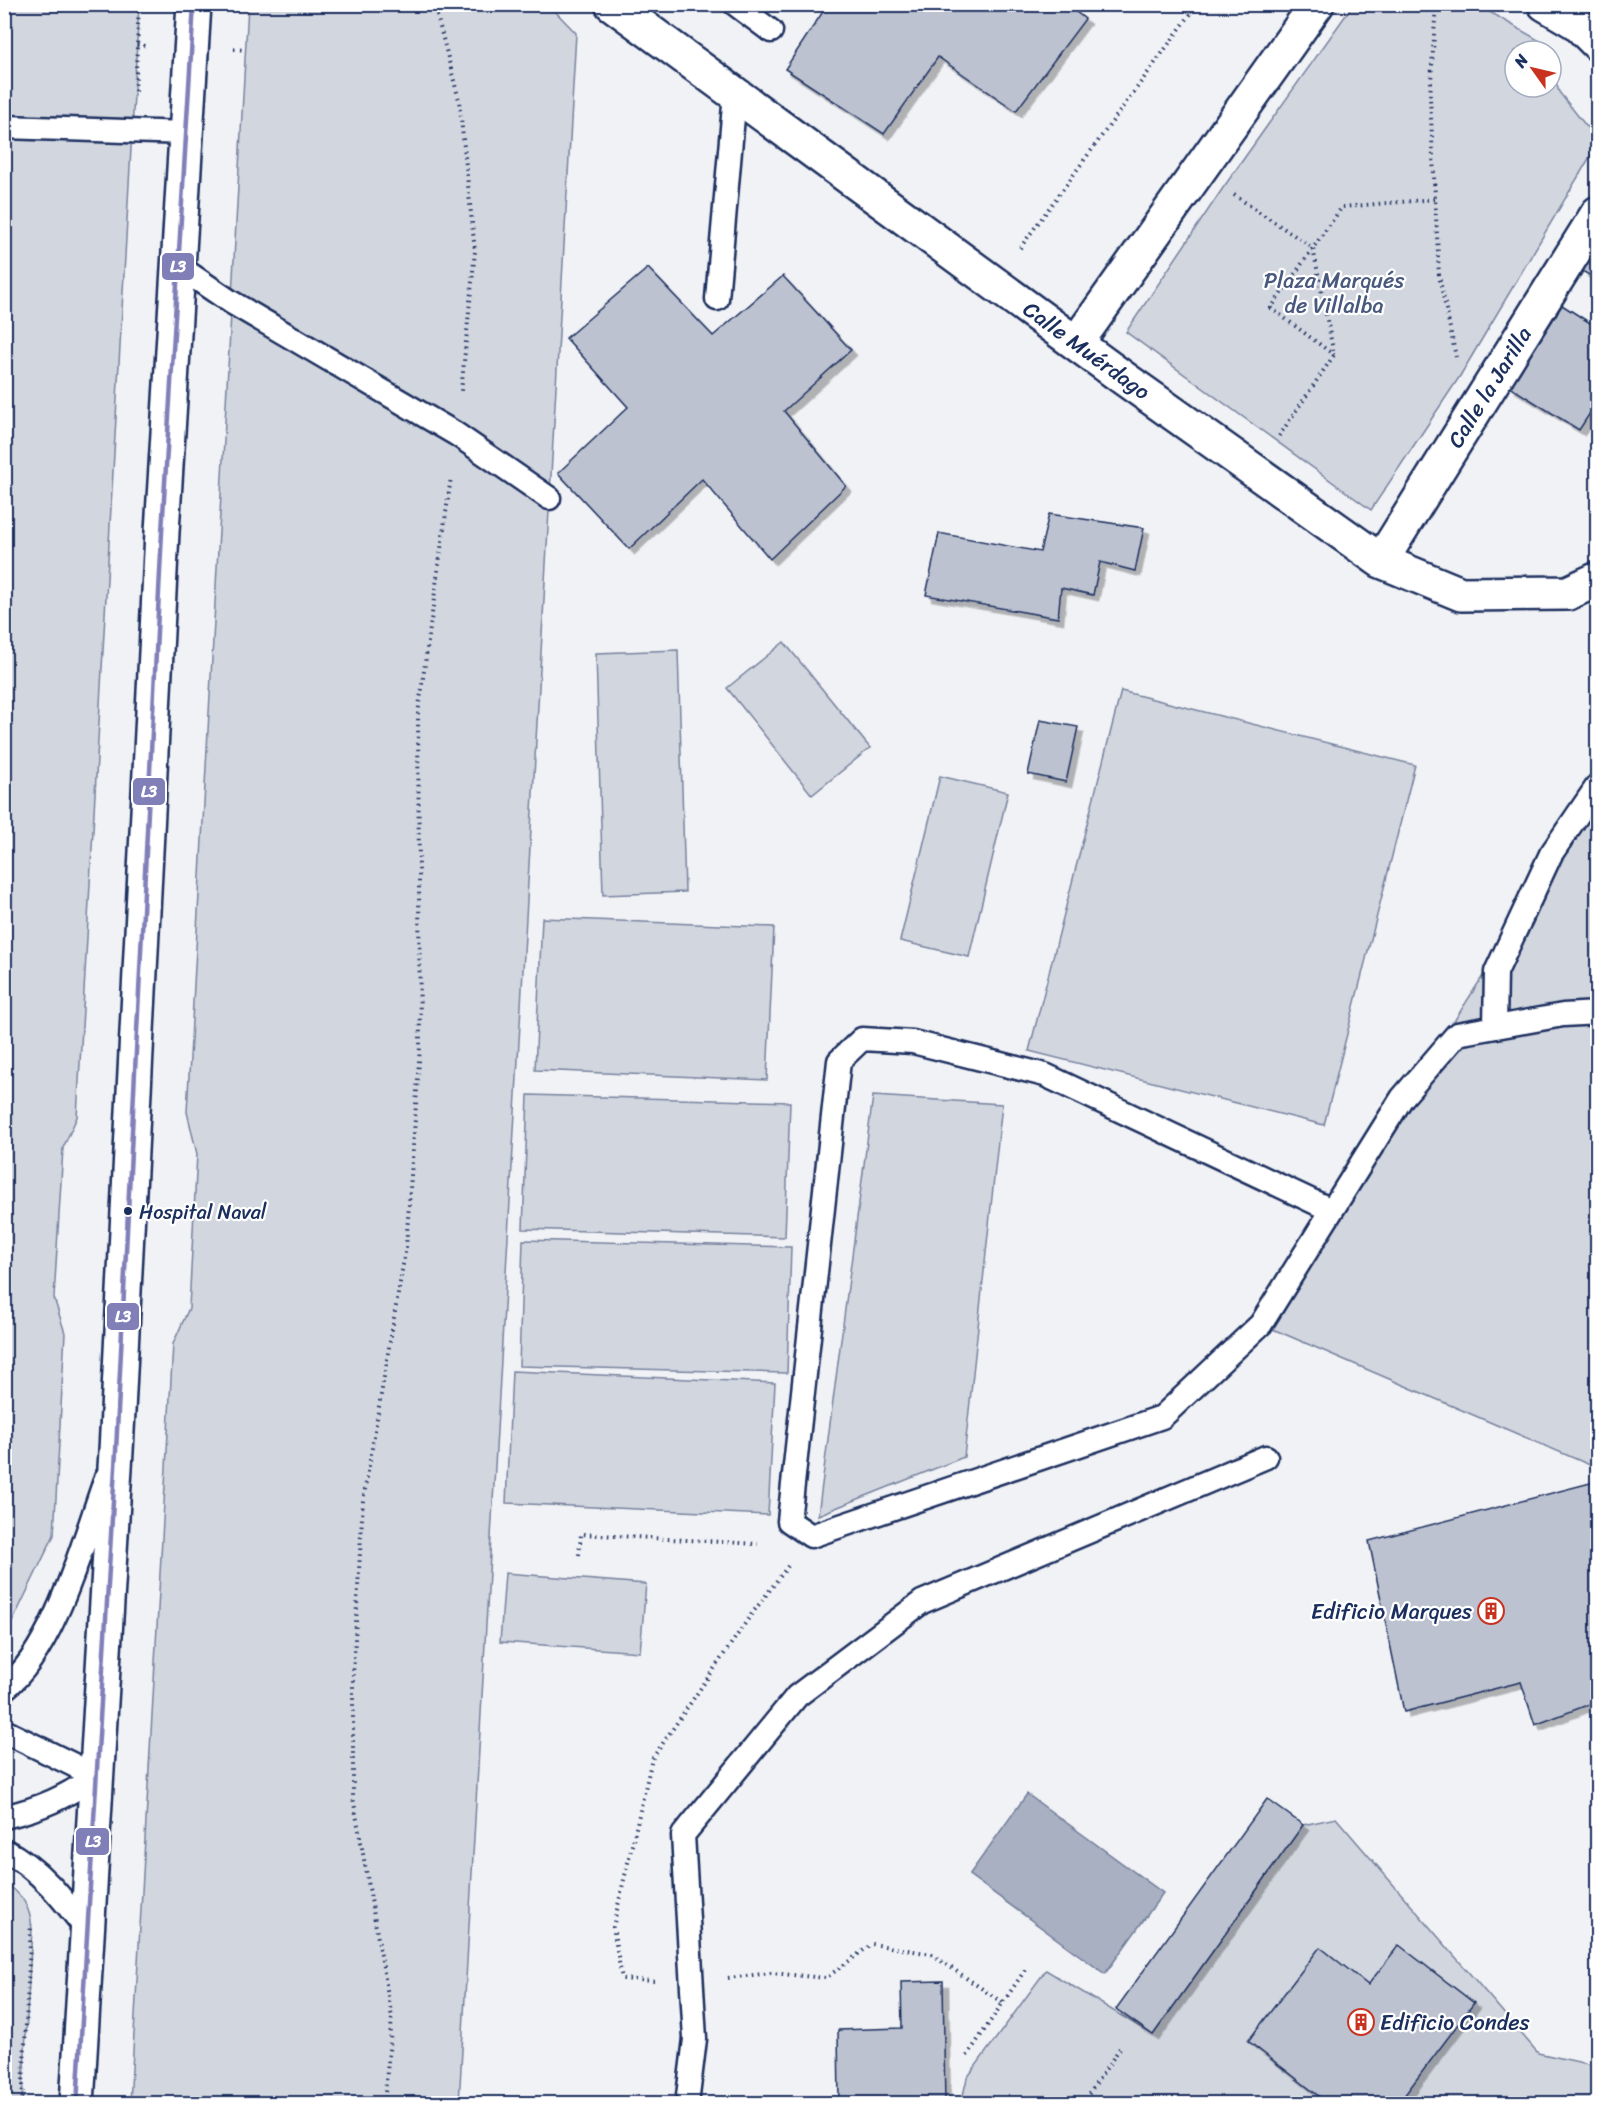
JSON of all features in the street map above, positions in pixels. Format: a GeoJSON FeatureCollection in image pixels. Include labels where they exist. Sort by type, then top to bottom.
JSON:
{"type":"FeatureCollection","features":[{"type":"Feature","properties":{"kind":"main road"},"geometry":{"type":"LineString","coordinates":[[77,2103],[116,1451],[162,532],[194,4]]}},
{"type":"Feature","properties":{"kind":"main road","name":"Calle Muérdago"},"geometry":{"type":"LineString","coordinates":[[612,4],[1381,561],[1461,594],[1568,593],[1598,579]]}},
{"type":"Feature","properties":{"kind":"main road"},"geometry":{"type":"LineString","coordinates":[[1077,342],[1317,4]]}},
{"type":"Feature","properties":{"kind":"main road"},"geometry":{"type":"LineString","coordinates":[[1545,4],[1587,24]]}},
{"type":"Feature","properties":{"kind":"main road","name":"Calle la Jarilla"},"geometry":{"type":"LineString","coordinates":[[1381,561],[1598,213]]}},
{"type":"Feature","properties":{"kind":"lane"},"geometry":{"type":"LineString","coordinates":[[735,4],[771,31]]}},
{"type":"Feature","properties":{"kind":"lane"},"geometry":{"type":"LineString","coordinates":[[717,299],[735,94]]}},
{"type":"Feature","properties":{"kind":"lane"},"geometry":{"type":"LineString","coordinates":[[4,127],[186,133]]}},
{"type":"Feature","properties":{"kind":"lane"},"geometry":{"type":"LineString","coordinates":[[178,266],[231,302],[456,434],[549,498]]}},
{"type":"Feature","properties":{"kind":"lane"},"geometry":{"type":"LineString","coordinates":[[1495,1027],[1496,972],[1551,854],[1598,785]]}},
{"type":"Feature","properties":{"kind":"lane"},"geometry":{"type":"LineString","coordinates":[[1331,1210],[1045,1074],[913,1042],[862,1039],[839,1060],[789,1521],[811,1536],[1162,1417],[1261,1324],[1402,1098],[1457,1034],[1563,1015],[1598,1013]]}},
{"type":"Feature","properties":{"kind":"lane"},"geometry":{"type":"LineString","coordinates":[[4,1689],[18,1677],[55,1620],[116,1451]]}},
{"type":"Feature","properties":{"kind":"lane"},"geometry":{"type":"LineString","coordinates":[[687,2103],[695,2039],[683,1835],[797,1696],[922,1602],[1266,1457]]}},
{"type":"Feature","properties":{"kind":"lane"},"geometry":{"type":"LineString","coordinates":[[4,1731],[96,1776],[68,1795],[32,1810],[4,1817]]}},
{"type":"Feature","properties":{"kind":"lane"},"geometry":{"type":"LineString","coordinates":[[4,1850],[22,1859],[43,1877],[87,1930]]}},
{"type":"Feature","properties":{"kind":"path"},"geometry":{"type":"LineString","coordinates":[[135,91],[140,4]]}},
{"type":"Feature","properties":{"kind":"path"},"geometry":{"type":"LineString","coordinates":[[384,2103],[392,2018],[353,1797],[353,1674],[363,1501],[406,1247],[420,1047],[418,714],[456,434],[475,251],[459,100],[434,4]]}},
{"type":"Feature","properties":{"kind":"path"},"geometry":{"type":"LineString","coordinates":[[1019,250],[1198,4]]}},
{"type":"Feature","properties":{"kind":"path"},"geometry":{"type":"LineString","coordinates":[[1436,4],[1430,98],[1439,276],[1470,419]]}},
{"type":"Feature","properties":{"kind":"path"},"geometry":{"type":"LineString","coordinates":[[1196,174],[1223,188],[1313,248],[1334,355],[1255,471]]}},
{"type":"Feature","properties":{"kind":"path"},"geometry":{"type":"LineString","coordinates":[[1334,355],[1271,308],[1342,207],[1435,199]]}},
{"type":"Feature","properties":{"kind":"path"},"geometry":{"type":"LineString","coordinates":[[579,1555],[581,1534],[761,1544],[811,1536]]}},
{"type":"Feature","properties":{"kind":"path"},"geometry":{"type":"LineString","coordinates":[[811,1536],[751,1615],[652,1759],[613,1927],[622,1979],[692,1982],[771,1973],[826,1977],[872,1944],[931,1954],[1003,2002]]}},
{"type":"Feature","properties":{"kind":"path"},"geometry":{"type":"LineString","coordinates":[[22,2103],[31,1920]]}},
{"type":"Feature","properties":{"kind":"path"},"geometry":{"type":"LineString","coordinates":[[967,2056],[1027,1967]]}},
{"type":"Feature","properties":{"kind":"path"},"geometry":{"type":"LineString","coordinates":[[1082,2103],[1122,2045]]}},
{"type":"Feature","properties":{"kind":"green space"},"geometry":{"type":"Polygon","coordinates":[[[5,5],[139,5],[77,1117],[63,1148],[54,1298],[65,1333],[54,1535],[5,1637],[5,5]]]}},
{"type":"Feature","properties":{"kind":"green space"},"geometry":{"type":"Polygon","coordinates":[[[248,5],[549,5],[576,33],[459,2103],[130,2104],[173,1344],[189,1308],[197,1154],[187,1112],[248,5]]]}},
{"type":"Feature","properties":{"kind":"green space","name":"Plaza Marqués de Villalba"},"geometry":{"type":"Polygon","coordinates":[[[1353,5],[1478,5],[1536,39],[1503,39],[1503,99],[1563,99],[1563,97],[1598,141],[1460,376],[1371,510],[1126,332],[1223,188],[1353,5]]]}},
{"type":"Feature","properties":{"kind":"green space"},"geometry":{"type":"Polygon","coordinates":[[[784,642],[870,748],[812,795],[727,688],[784,642]]]}},
{"type":"Feature","properties":{"kind":"green space"},"geometry":{"type":"Polygon","coordinates":[[[678,650],[685,892],[603,895],[596,653],[678,650]]]}},
{"type":"Feature","properties":{"kind":"green space"},"geometry":{"type":"Polygon","coordinates":[[[1121,691],[1415,765],[1324,1125],[1029,1051],[1121,691]]]}},
{"type":"Feature","properties":{"kind":"green space"},"geometry":{"type":"Polygon","coordinates":[[[940,776],[1008,792],[969,957],[900,941],[940,776]]]}},
{"type":"Feature","properties":{"kind":"green space"},"geometry":{"type":"Polygon","coordinates":[[[1597,797],[1597,1468],[1261,1324],[1597,797]]]}},
{"type":"Feature","properties":{"kind":"green space"},"geometry":{"type":"Polygon","coordinates":[[[542,918],[774,927],[767,1080],[535,1070],[542,918]]]}},
{"type":"Feature","properties":{"kind":"green space"},"geometry":{"type":"Polygon","coordinates":[[[528,1095],[790,1102],[785,1237],[523,1229],[528,1095]]]}},
{"type":"Feature","properties":{"kind":"green space"},"geometry":{"type":"Polygon","coordinates":[[[873,1096],[1002,1104],[964,1457],[818,1515],[873,1096]]]}},
{"type":"Feature","properties":{"kind":"green space"},"geometry":{"type":"Polygon","coordinates":[[[523,1240],[791,1247],[787,1373],[519,1366],[523,1240]]]}},
{"type":"Feature","properties":{"kind":"green space"},"geometry":{"type":"Polygon","coordinates":[[[512,1371],[775,1383],[768,1515],[506,1503],[512,1371]]]}},
{"type":"Feature","properties":{"kind":"green space"},"geometry":{"type":"Polygon","coordinates":[[[505,1573],[646,1584],[640,1652],[500,1642],[505,1573]]]}},
{"type":"Feature","properties":{"kind":"green space"},"geometry":{"type":"Polygon","coordinates":[[[1336,1818],[1538,2053],[1597,2066],[1597,2103],[961,2104],[967,2078],[1046,1970],[1153,2035],[1303,1825],[1336,1818]]]}},
{"type":"Feature","properties":{"kind":"green space"},"geometry":{"type":"Polygon","coordinates":[[[5,1882],[25,1902],[32,1929],[22,2103],[5,2103],[5,1882]]]}},
{"type":"Feature","properties":{"kind":"water"},"geometry":{"type":"Polygon","coordinates":[[[1027,1794],[1163,1893],[1105,1974],[969,1875],[1027,1794]]]}},
{"type":"Feature","properties":{"kind":"building"},"geometry":{"type":"Polygon","coordinates":[[[828,4],[1066,4],[1085,19],[1016,111],[938,57],[884,134],[785,69],[828,4]]]}},
{"type":"Feature","properties":{"kind":"building"},"geometry":{"type":"Polygon","coordinates":[[[1598,246],[1598,280],[1582,271],[1598,246]]]}},
{"type":"Feature","properties":{"kind":"building"},"geometry":{"type":"Polygon","coordinates":[[[648,268],[713,336],[783,276],[851,350],[784,411],[846,486],[770,559],[702,479],[629,549],[558,473],[628,407],[566,338],[648,268]]]}},
{"type":"Feature","properties":{"kind":"building"},"geometry":{"type":"Polygon","coordinates":[[[1562,305],[1598,328],[1598,401],[1579,430],[1510,387],[1562,305]]]}},
{"type":"Feature","properties":{"kind":"building"},"geometry":{"type":"Polygon","coordinates":[[[1049,514],[1144,528],[1135,571],[1100,562],[1093,595],[1061,588],[1058,618],[926,595],[939,533],[1040,552],[1049,514]]]}},
{"type":"Feature","properties":{"kind":"building"},"geometry":{"type":"Polygon","coordinates":[[[1040,720],[1078,727],[1066,782],[1028,774],[1040,720]]]}},
{"type":"Feature","properties":{"kind":"building","name":"Edificio Marques"},"geometry":{"type":"Polygon","coordinates":[[[1598,1481],[1598,1701],[1535,1725],[1521,1682],[1404,1712],[1369,1541],[1598,1481]]]}},
{"type":"Feature","properties":{"kind":"building"},"geometry":{"type":"Polygon","coordinates":[[[1267,1799],[1303,1825],[1153,2035],[1116,2009],[1267,1799]]]}},
{"type":"Feature","properties":{"kind":"building","name":"Edificio Condes"},"geometry":{"type":"Polygon","coordinates":[[[1399,1945],[1474,2003],[1398,2104],[1329,2104],[1248,2041],[1320,1947],[1368,1985],[1399,1945]]]}},
{"type":"Feature","properties":{"kind":"building"},"geometry":{"type":"Polygon","coordinates":[[[943,1981],[945,2104],[839,2104],[838,2030],[902,2028],[901,1982],[943,1981]]]}},
{"type":"Feature","properties":{"kind":"transit line","name":"L3"},"geometry":{"type":"LineString","coordinates":[[77,2104],[116,1451],[162,532],[194,4]]}},
{"type":"Feature","properties":{"kind":"place","name":"Hospital Naval"},"geometry":{"type":"Point","coordinates":[128,1211]}},
{"type":"Feature","properties":{"kind":"place","name":"Edificio Marques"},"geometry":{"type":"Point","coordinates":[1491,1611]}},
{"type":"Feature","properties":{"kind":"place","name":"Edificio Condes"},"geometry":{"type":"Point","coordinates":[1361,2022]}}]}
